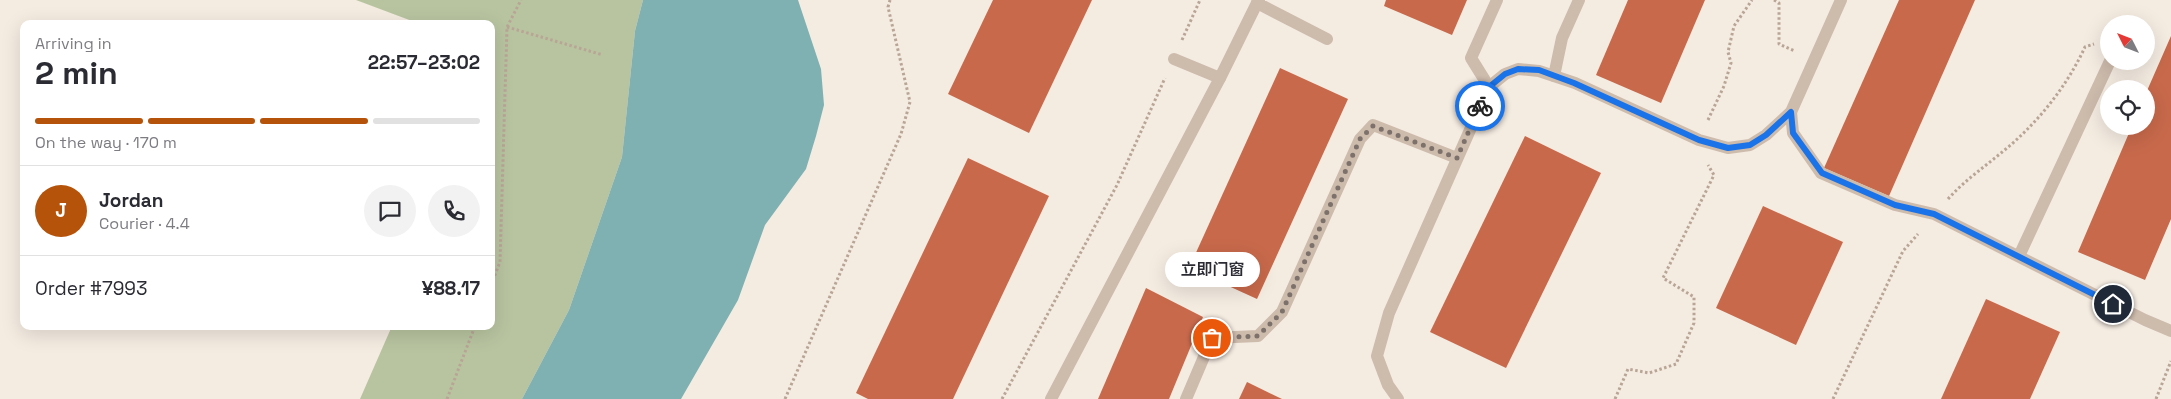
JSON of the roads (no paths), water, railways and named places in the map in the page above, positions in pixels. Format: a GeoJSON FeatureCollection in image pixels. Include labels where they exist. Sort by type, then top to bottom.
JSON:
{"type":"FeatureCollection","features":[{"type":"Feature","properties":{"kind":"street"},"geometry":{"type":"LineString","coordinates":[[1489,87],[1472,58],[1497,0]]}},
{"type":"Feature","properties":{"kind":"street"},"geometry":{"type":"LineString","coordinates":[[1554,76],[1562,38],[1579,0]]}},
{"type":"Feature","properties":{"kind":"street"},"geometry":{"type":"LineString","coordinates":[[1398,399],[1388,385],[1377,356],[1389,313],[1489,87],[1505,74],[1518,69],[1539,70],[1592,91],[1699,140],[1728,148],[1750,145],[1766,135],[1791,112],[1842,0]]}},
{"type":"Feature","properties":{"kind":"street"},"geometry":{"type":"LineString","coordinates":[[1051,399],[1220,78],[1258,1],[1327,39]]}},
{"type":"Feature","properties":{"kind":"street"},"geometry":{"type":"LineString","coordinates":[[1174,59],[1220,78]]}},
{"type":"Feature","properties":{"kind":"street"},"geometry":{"type":"LineString","coordinates":[[2019,256],[2106,70]]}},
{"type":"Feature","properties":{"kind":"street"},"geometry":{"type":"LineString","coordinates":[[1791,112],[1793,133],[1822,173],[1895,205],[1934,214],[2145,320],[2171,331]]}},
{"type":"Feature","properties":{"kind":"street"},"geometry":{"type":"LineString","coordinates":[[1186,399],[1212,338],[1258,336],[1282,312],[1360,139],[1373,126],[1457,158]]}},
{"type":"Feature","properties":{"kind":"water"},"geometry":{"type":"Polygon","coordinates":[[[643,0],[798,0],[821,69],[824,105],[806,169],[765,225],[738,300],[681,399],[522,399],[569,310],[622,157],[635,31],[643,0]]]}},
{"type":"Feature","properties":{"kind":"place","name":"立即门窗"},"geometry":{"type":"Point","coordinates":[1212,338]}}]}
